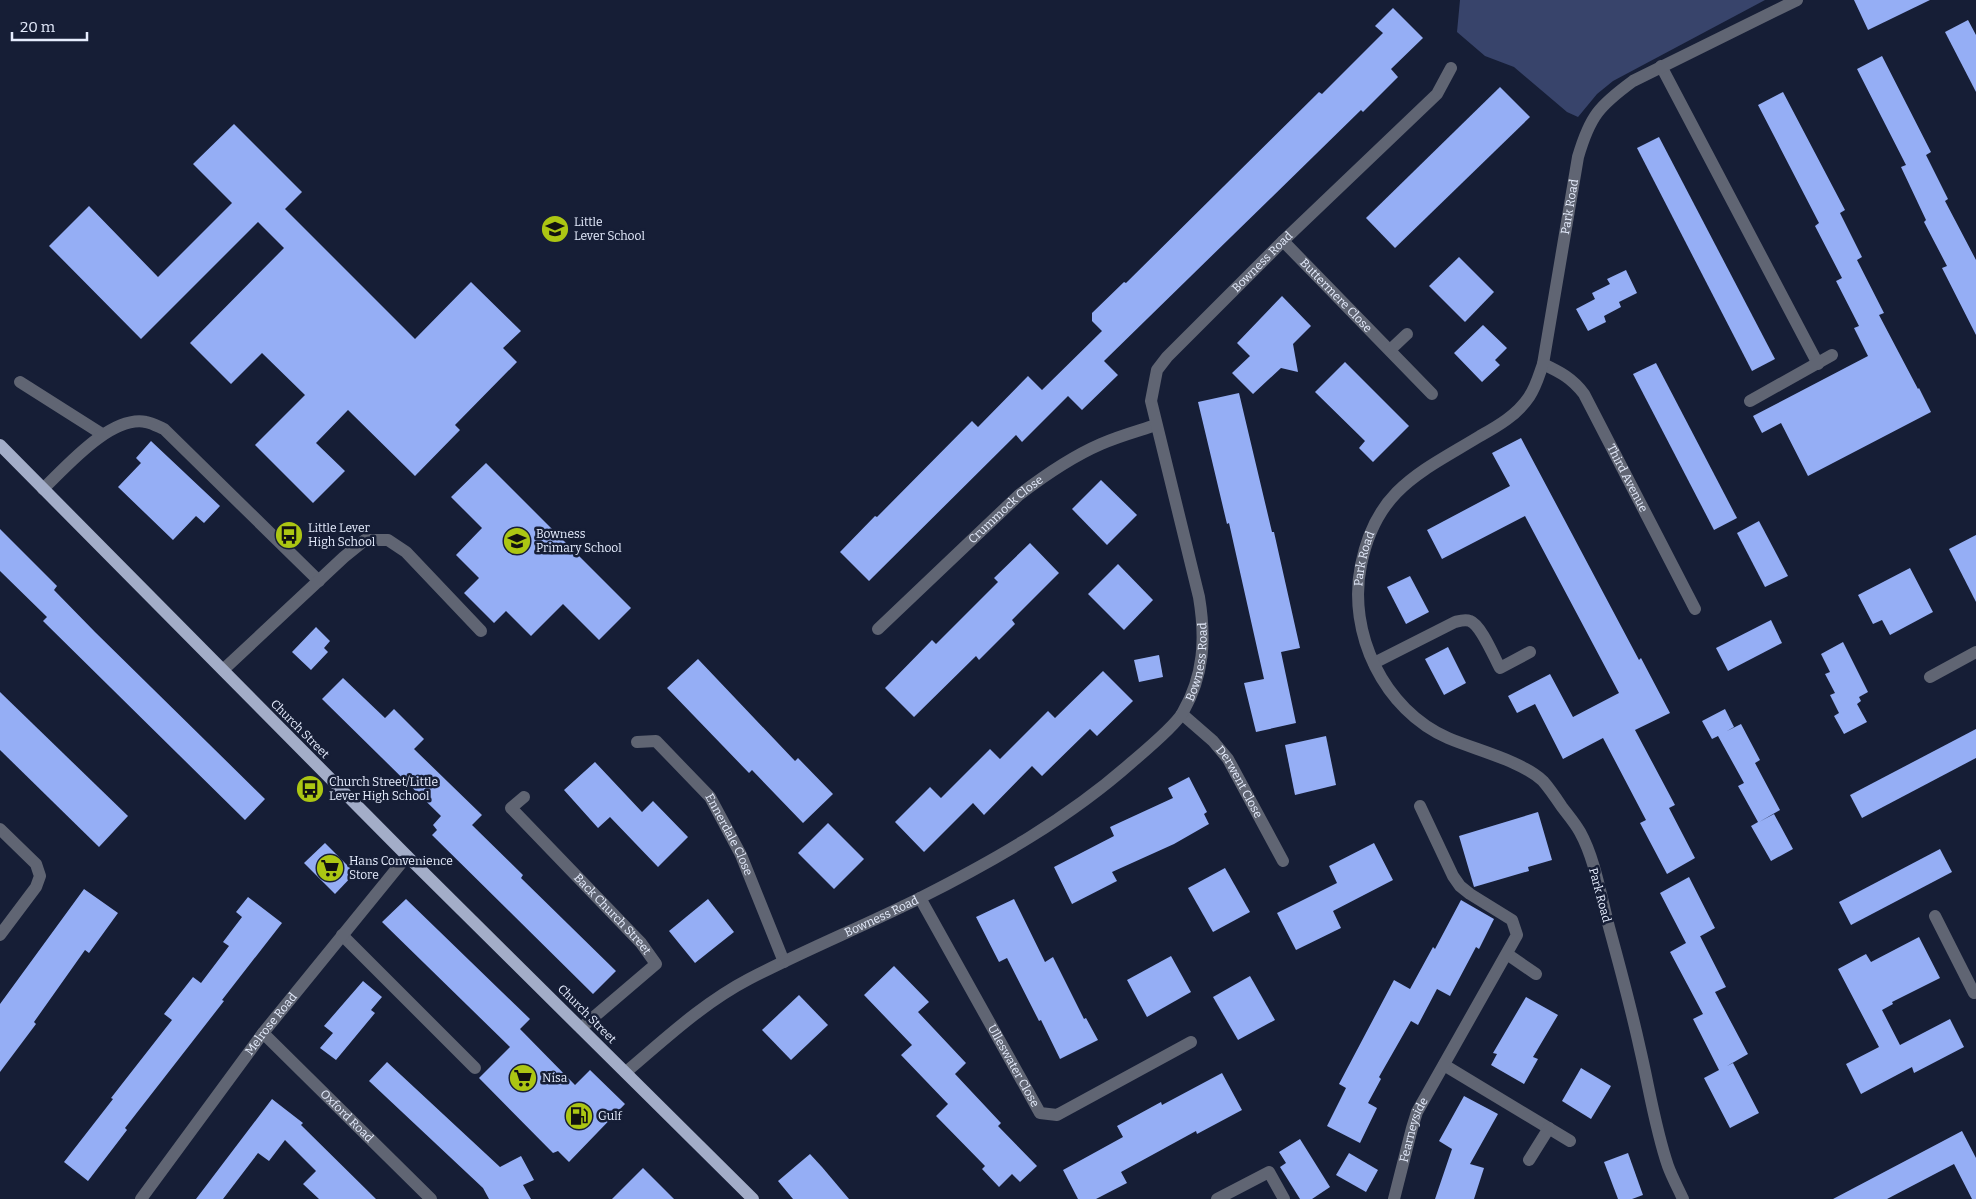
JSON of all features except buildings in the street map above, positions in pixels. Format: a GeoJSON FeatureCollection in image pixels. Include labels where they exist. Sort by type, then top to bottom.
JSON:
{"type":"FeatureCollection","features":[{"type":"Feature","properties":{"kind":"main road","name":"Church Street"},"geometry":{"type":"LineString","coordinates":[[0,445],[407,856],[753,1199]]}},
{"type":"Feature","properties":{"kind":"street","name":"Park Road"},"geometry":{"type":"LineString","coordinates":[[1683,1199],[1669,1170],[1606,916],[1588,850],[1580,832],[1543,781],[1527,769],[1447,738],[1428,728],[1410,715],[1389,690],[1366,644],[1360,620],[1358,591],[1361,565],[1370,535],[1380,513],[1394,494],[1413,476],[1508,420],[1528,398],[1537,382],[1543,364],[1578,157],[1585,132],[1593,116],[1613,95],[1633,81],[1797,0]]}},
{"type":"Feature","properties":{"kind":"street"},"geometry":{"type":"LineString","coordinates":[[1661,66],[1818,364]]}},
{"type":"Feature","properties":{"kind":"street","name":"Bowness Road"},"geometry":{"type":"LineString","coordinates":[[626,1072],[712,1001],[747,980],[920,898],[1008,851],[1080,804],[1117,776],[1182,714],[1191,695],[1202,656],[1203,620],[1200,597],[1151,401],[1157,370],[1167,357],[1283,241],[1437,94],[1451,68]]}},
{"type":"Feature","properties":{"kind":"street","name":"Buttermere Close"},"geometry":{"type":"LineString","coordinates":[[1283,241],[1432,394]]}},
{"type":"Feature","properties":{"kind":"street"},"geometry":{"type":"LineString","coordinates":[[1390,350],[1407,334]]}},
{"type":"Feature","properties":{"kind":"street"},"geometry":{"type":"LineString","coordinates":[[1750,401],[1832,356]]}},
{"type":"Feature","properties":{"kind":"street","name":"Third Avenue"},"geometry":{"type":"LineString","coordinates":[[1543,364],[1566,375],[1575,382],[1584,394],[1695,609]]}},
{"type":"Feature","properties":{"kind":"street"},"geometry":{"type":"LineString","coordinates":[[20,382],[102,434]]}},
{"type":"Feature","properties":{"kind":"street"},"geometry":{"type":"LineString","coordinates":[[43,489],[102,434],[126,422],[146,422],[164,429],[319,581]]}},
{"type":"Feature","properties":{"kind":"street","name":"Crummock Close"},"geometry":{"type":"LineString","coordinates":[[878,630],[1019,495],[1039,479],[1059,466],[1103,443],[1156,425]]}},
{"type":"Feature","properties":{"kind":"street"},"geometry":{"type":"LineString","coordinates":[[223,670],[365,540],[388,540],[406,552],[481,631]]}},
{"type":"Feature","properties":{"kind":"street"},"geometry":{"type":"LineString","coordinates":[[1374,663],[1454,622],[1462,620],[1471,621],[1478,627],[1500,668],[1530,652]]}},
{"type":"Feature","properties":{"kind":"street"},"geometry":{"type":"LineString","coordinates":[[1930,677],[1976,652]]}},
{"type":"Feature","properties":{"kind":"street","name":"Derwent Close"},"geometry":{"type":"LineString","coordinates":[[1182,714],[1213,741],[1228,759],[1283,861]]}},
{"type":"Feature","properties":{"kind":"street","name":"Ennerdale Close"},"geometry":{"type":"LineString","coordinates":[[637,742],[656,741],[710,797],[741,854],[784,962]]}},
{"type":"Feature","properties":{"kind":"street","name":"Back Church Street"},"geometry":{"type":"LineString","coordinates":[[524,797],[511,808],[641,943],[656,964],[581,1028]]}},
{"type":"Feature","properties":{"kind":"street","name":"Fearneyside"},"geometry":{"type":"LineString","coordinates":[[1394,1199],[1417,1112],[1517,935],[1512,920],[1460,886],[1453,876],[1420,806]]}},
{"type":"Feature","properties":{"kind":"street"},"geometry":{"type":"LineString","coordinates":[[0,829],[36,864],[40,876],[36,887],[0,935]]}},
{"type":"Feature","properties":{"kind":"street","name":"Melrose Road"},"geometry":{"type":"LineString","coordinates":[[141,1199],[263,1033],[407,856]]}},
{"type":"Feature","properties":{"kind":"street","name":"Ulleswater Close"},"geometry":{"type":"LineString","coordinates":[[920,898],[1040,1113],[1057,1116],[1191,1042]]}},
{"type":"Feature","properties":{"kind":"street"},"geometry":{"type":"LineString","coordinates":[[1935,916],[1974,993],[1976,992]]}},
{"type":"Feature","properties":{"kind":"street"},"geometry":{"type":"LineString","coordinates":[[342,935],[476,1068]]}},
{"type":"Feature","properties":{"kind":"street"},"geometry":{"type":"LineString","coordinates":[[1506,954],[1536,974]]}},
{"type":"Feature","properties":{"kind":"street","name":"Oxford Road"},"geometry":{"type":"LineString","coordinates":[[263,1033],[431,1199]]}},
{"type":"Feature","properties":{"kind":"street"},"geometry":{"type":"LineString","coordinates":[[1444,1065],[1570,1141]]}},
{"type":"Feature","properties":{"kind":"street"},"geometry":{"type":"LineString","coordinates":[[1529,1160],[1549,1128]]}},
{"type":"Feature","properties":{"kind":"street"},"geometry":{"type":"LineString","coordinates":[[1218,1199],[1269,1172],[1284,1199]]}},
{"type":"Feature","properties":{"kind":"shaded area"},"geometry":{"type":"Polygon","coordinates":[[[1460,0],[1765,0],[1613,81],[1597,94],[1578,117],[1567,112],[1514,67],[1485,56],[1457,32],[1460,0]]]}},
{"type":"Feature","properties":{"kind":"place","name":"Little Lever School"},"geometry":{"type":"Point","coordinates":[555,229]}},
{"type":"Feature","properties":{"kind":"place","name":"Little Lever High School"},"geometry":{"type":"Point","coordinates":[289,535]}},
{"type":"Feature","properties":{"kind":"place","name":"Bowness Primary School"},"geometry":{"type":"Point","coordinates":[517,541]}},
{"type":"Feature","properties":{"kind":"place","name":"Church Street/Little Lever High School"},"geometry":{"type":"Point","coordinates":[310,789]}},
{"type":"Feature","properties":{"kind":"place","name":"Hans Convenience Store"},"geometry":{"type":"Point","coordinates":[330,868]}},
{"type":"Feature","properties":{"kind":"place","name":"Nisa"},"geometry":{"type":"Point","coordinates":[523,1078]}},
{"type":"Feature","properties":{"kind":"place","name":"Gulf"},"geometry":{"type":"Point","coordinates":[579,1116]}}]}
